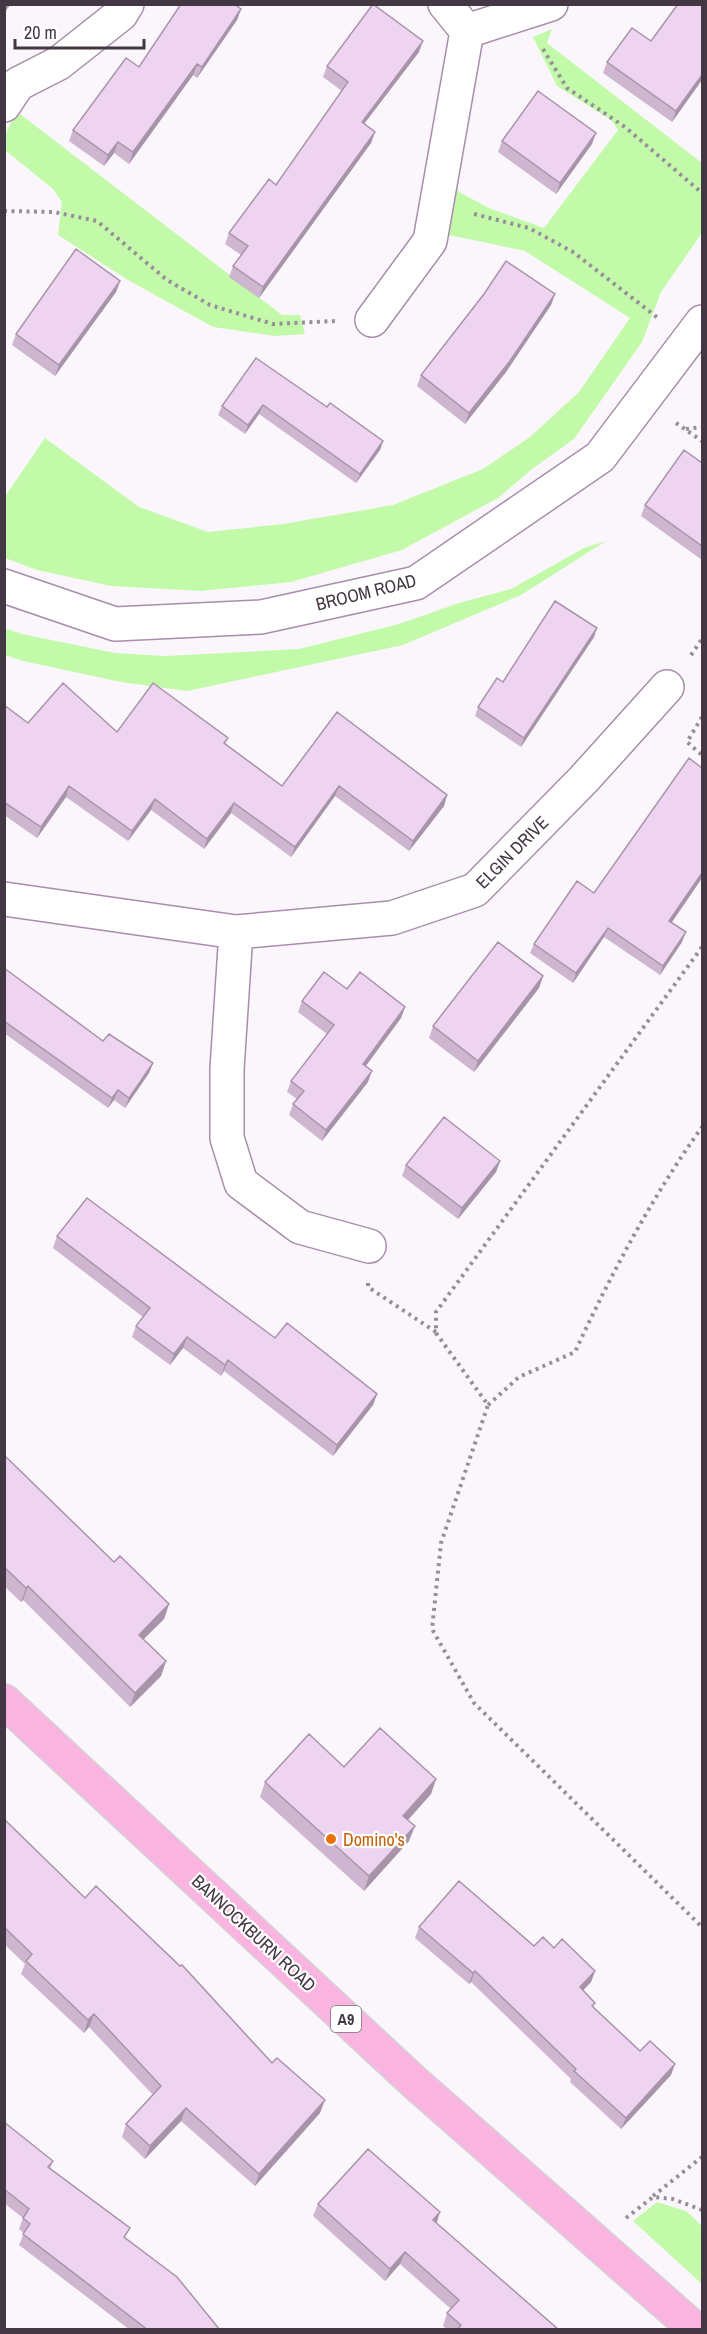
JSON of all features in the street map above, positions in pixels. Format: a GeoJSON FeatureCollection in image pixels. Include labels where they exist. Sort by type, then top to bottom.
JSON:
{"type":"FeatureCollection","features":[{"type":"Feature","properties":{"kind":"main road","name":"BANNOCKBURN ROAD"},"geometry":{"type":"LineString","coordinates":[[4,1701],[413,2081],[696,2330]]}},
{"type":"Feature","properties":{"kind":"street"},"geometry":{"type":"LineString","coordinates":[[4,105],[18,84],[59,63],[121,14],[127,4]]}},
{"type":"Feature","properties":{"kind":"street"},"geometry":{"type":"LineString","coordinates":[[372,320],[430,241],[467,31],[445,4]]}},
{"type":"Feature","properties":{"kind":"street"},"geometry":{"type":"LineString","coordinates":[[467,31],[540,8]]}},
{"type":"Feature","properties":{"kind":"street","name":"BROOM ROAD"},"geometry":{"type":"LineString","coordinates":[[4,586],[115,624],[261,617],[416,583],[600,457],[694,332]]}},
{"type":"Feature","properties":{"kind":"street","name":"ELGIN DRIVE"},"geometry":{"type":"LineString","coordinates":[[4,899],[236,932],[392,918],[475,890],[584,779],[667,687]]}},
{"type":"Feature","properties":{"kind":"street"},"geometry":{"type":"LineString","coordinates":[[236,932],[227,1069],[227,1138],[241,1183],[300,1227],[369,1246]]}},
{"type":"Feature","properties":{"kind":"path"},"geometry":{"type":"LineString","coordinates":[[540,8],[538,39],[567,88],[625,127],[702,193]]}},
{"type":"Feature","properties":{"kind":"path"},"geometry":{"type":"LineString","coordinates":[[436,205],[529,228],[573,252],[694,332]]}},
{"type":"Feature","properties":{"kind":"path"},"geometry":{"type":"LineString","coordinates":[[4,211],[54,212],[97,221],[167,280],[210,305],[273,324],[372,320]]}},
{"type":"Feature","properties":{"kind":"path"},"geometry":{"type":"LineString","coordinates":[[685,429],[702,427]]}},
{"type":"Feature","properties":{"kind":"path"},"geometry":{"type":"LineString","coordinates":[[702,717],[687,742],[702,755]]}},
{"type":"Feature","properties":{"kind":"path"},"geometry":{"type":"LineString","coordinates":[[436,1333],[436,1312],[702,947]]}},
{"type":"Feature","properties":{"kind":"path"},"geometry":{"type":"LineString","coordinates":[[702,1127],[679,1160],[607,1281],[575,1352],[519,1377],[488,1405],[441,1544],[432,1629],[474,1703],[702,1926]]}},
{"type":"Feature","properties":{"kind":"path"},"geometry":{"type":"LineString","coordinates":[[369,1246],[368,1287],[436,1333],[488,1405]]}},
{"type":"Feature","properties":{"kind":"path"},"geometry":{"type":"LineString","coordinates":[[596,2242],[702,2157]]}},
{"type":"Feature","properties":{"kind":"path"},"geometry":{"type":"LineString","coordinates":[[652,2197],[673,2199],[702,2210]]}},
{"type":"Feature","properties":{"kind":"green space"},"geometry":{"type":"Polygon","coordinates":[[[552,29],[547,43],[702,163],[702,233],[661,292],[642,342],[574,439],[532,469],[498,498],[402,550],[291,582],[200,591],[111,586],[37,570],[5,558],[4,498],[45,438],[139,507],[208,532],[283,524],[393,505],[483,469],[530,437],[579,392],[630,318],[525,251],[444,234],[451,176],[459,192],[491,209],[544,228],[618,130],[611,120],[557,86],[533,37],[552,29]]]}},
{"type":"Feature","properties":{"kind":"green space"},"geometry":{"type":"Polygon","coordinates":[[[20,114],[282,315],[300,315],[305,334],[275,336],[213,327],[128,280],[58,235],[62,202],[53,189],[5,150],[8,129],[12,121],[20,114]]]}},
{"type":"Feature","properties":{"kind":"green space"},"geometry":{"type":"Polygon","coordinates":[[[606,541],[521,595],[403,645],[187,691],[121,682],[5,655],[4,628],[22,634],[115,653],[166,656],[299,649],[399,624],[459,603],[511,589],[584,548],[606,541]]]}},
{"type":"Feature","properties":{"kind":"green space"},"geometry":{"type":"Polygon","coordinates":[[[657,2202],[686,2211],[702,2226],[702,2284],[633,2221],[657,2202]]]}},
{"type":"Feature","properties":{"kind":"building"},"geometry":{"type":"Polygon","coordinates":[[[181,4],[234,4],[241,9],[202,67],[197,64],[133,152],[118,142],[108,155],[73,130],[126,58],[139,67],[181,4]]]}},
{"type":"Feature","properties":{"kind":"building"},"geometry":{"type":"Polygon","coordinates":[[[373,4],[423,41],[362,122],[375,132],[263,287],[233,266],[248,246],[229,233],[269,179],[276,185],[348,82],[327,66],[373,4]]]}},
{"type":"Feature","properties":{"kind":"building"},"geometry":{"type":"Polygon","coordinates":[[[678,4],[702,4],[702,75],[676,111],[607,62],[632,28],[651,41],[678,4]]]}},
{"type":"Feature","properties":{"kind":"building"},"geometry":{"type":"Polygon","coordinates":[[[538,91],[596,133],[560,183],[502,141],[538,91]]]}},
{"type":"Feature","properties":{"kind":"building"},"geometry":{"type":"Polygon","coordinates":[[[76,249],[120,281],[59,365],[16,334],[76,249]]]}},
{"type":"Feature","properties":{"kind":"building"},"geometry":{"type":"Polygon","coordinates":[[[506,261],[555,294],[510,361],[469,413],[421,375],[484,294],[506,261]]]}},
{"type":"Feature","properties":{"kind":"building"},"geometry":{"type":"Polygon","coordinates":[[[256,358],[327,407],[330,403],[383,441],[360,474],[263,405],[248,425],[222,406],[256,358]]]}},
{"type":"Feature","properties":{"kind":"building"},"geometry":{"type":"Polygon","coordinates":[[[684,450],[702,463],[702,546],[645,505],[684,450]]]}},
{"type":"Feature","properties":{"kind":"building"},"geometry":{"type":"Polygon","coordinates":[[[555,601],[597,628],[524,738],[478,707],[497,678],[503,682],[555,601]]]}},
{"type":"Feature","properties":{"kind":"building"},"geometry":{"type":"Polygon","coordinates":[[[63,683],[117,732],[153,683],[228,738],[224,743],[282,786],[337,712],[447,795],[413,841],[339,786],[295,847],[234,803],[207,839],[155,799],[132,831],[69,786],[41,827],[4,802],[4,705],[28,723],[63,683]]]}},
{"type":"Feature","properties":{"kind":"building"},"geometry":{"type":"Polygon","coordinates":[[[689,758],[702,768],[702,873],[669,921],[686,932],[663,966],[608,928],[576,973],[534,944],[577,881],[594,893],[689,758]]]}},
{"type":"Feature","properties":{"kind":"building"},"geometry":{"type":"Polygon","coordinates":[[[498,942],[543,976],[478,1061],[433,1026],[498,942]]]}},
{"type":"Feature","properties":{"kind":"building"},"geometry":{"type":"Polygon","coordinates":[[[4,968],[103,1041],[109,1034],[153,1063],[129,1098],[118,1090],[112,1098],[4,1021],[4,968]]]}},
{"type":"Feature","properties":{"kind":"building"},"geometry":{"type":"Polygon","coordinates":[[[324,972],[347,989],[360,972],[405,1007],[363,1064],[372,1071],[326,1130],[293,1104],[304,1091],[291,1081],[334,1025],[302,1001],[324,972]]]}},
{"type":"Feature","properties":{"kind":"building"},"geometry":{"type":"Polygon","coordinates":[[[444,1117],[500,1161],[462,1208],[406,1165],[444,1117]]]}},
{"type":"Feature","properties":{"kind":"building"},"geometry":{"type":"Polygon","coordinates":[[[87,1198],[275,1338],[287,1323],[377,1394],[337,1445],[228,1360],[225,1365],[187,1337],[174,1354],[136,1326],[150,1308],[57,1236],[87,1198]]]}},
{"type":"Feature","properties":{"kind":"building"},"geometry":{"type":"Polygon","coordinates":[[[4,1455],[114,1562],[120,1556],[169,1604],[139,1635],[166,1661],[135,1693],[28,1586],[26,1588],[4,1567],[4,1455]]]}},
{"type":"Feature","properties":{"kind":"building"},"geometry":{"type":"Polygon","coordinates":[[[380,1728],[436,1779],[403,1816],[415,1826],[369,1876],[265,1782],[309,1734],[344,1767],[380,1728]]]}},
{"type":"Feature","properties":{"kind":"building"},"geometry":{"type":"Polygon","coordinates":[[[4,1819],[85,1898],[96,1886],[180,1966],[182,1965],[272,2063],[277,2058],[325,2100],[259,2174],[186,2108],[150,2146],[126,2124],[161,2086],[94,2014],[88,2020],[26,1961],[32,1954],[4,1927],[4,1819]]]}},
{"type":"Feature","properties":{"kind":"building"},"geometry":{"type":"Polygon","coordinates":[[[459,1881],[534,1946],[543,1937],[554,1948],[562,1939],[595,1971],[580,1987],[595,2003],[592,2006],[640,2051],[650,2041],[675,2064],[626,2118],[574,2071],[576,2069],[475,1971],[473,1973],[419,1927],[459,1881]]]}},
{"type":"Feature","properties":{"kind":"building"},"geometry":{"type":"Polygon","coordinates":[[[4,2122],[53,2161],[48,2167],[130,2228],[124,2237],[177,2277],[220,2330],[148,2330],[23,2234],[30,2224],[23,2218],[29,2209],[4,2189],[4,2122]]]}},
{"type":"Feature","properties":{"kind":"building"},"geometry":{"type":"Polygon","coordinates":[[[368,2149],[440,2212],[433,2220],[559,2330],[457,2330],[461,2325],[447,2313],[459,2300],[405,2252],[390,2269],[318,2204],[368,2149]]]}},
{"type":"Feature","properties":{"kind":"place","name":"Domino's"},"geometry":{"type":"Point","coordinates":[331,1839]}}]}
